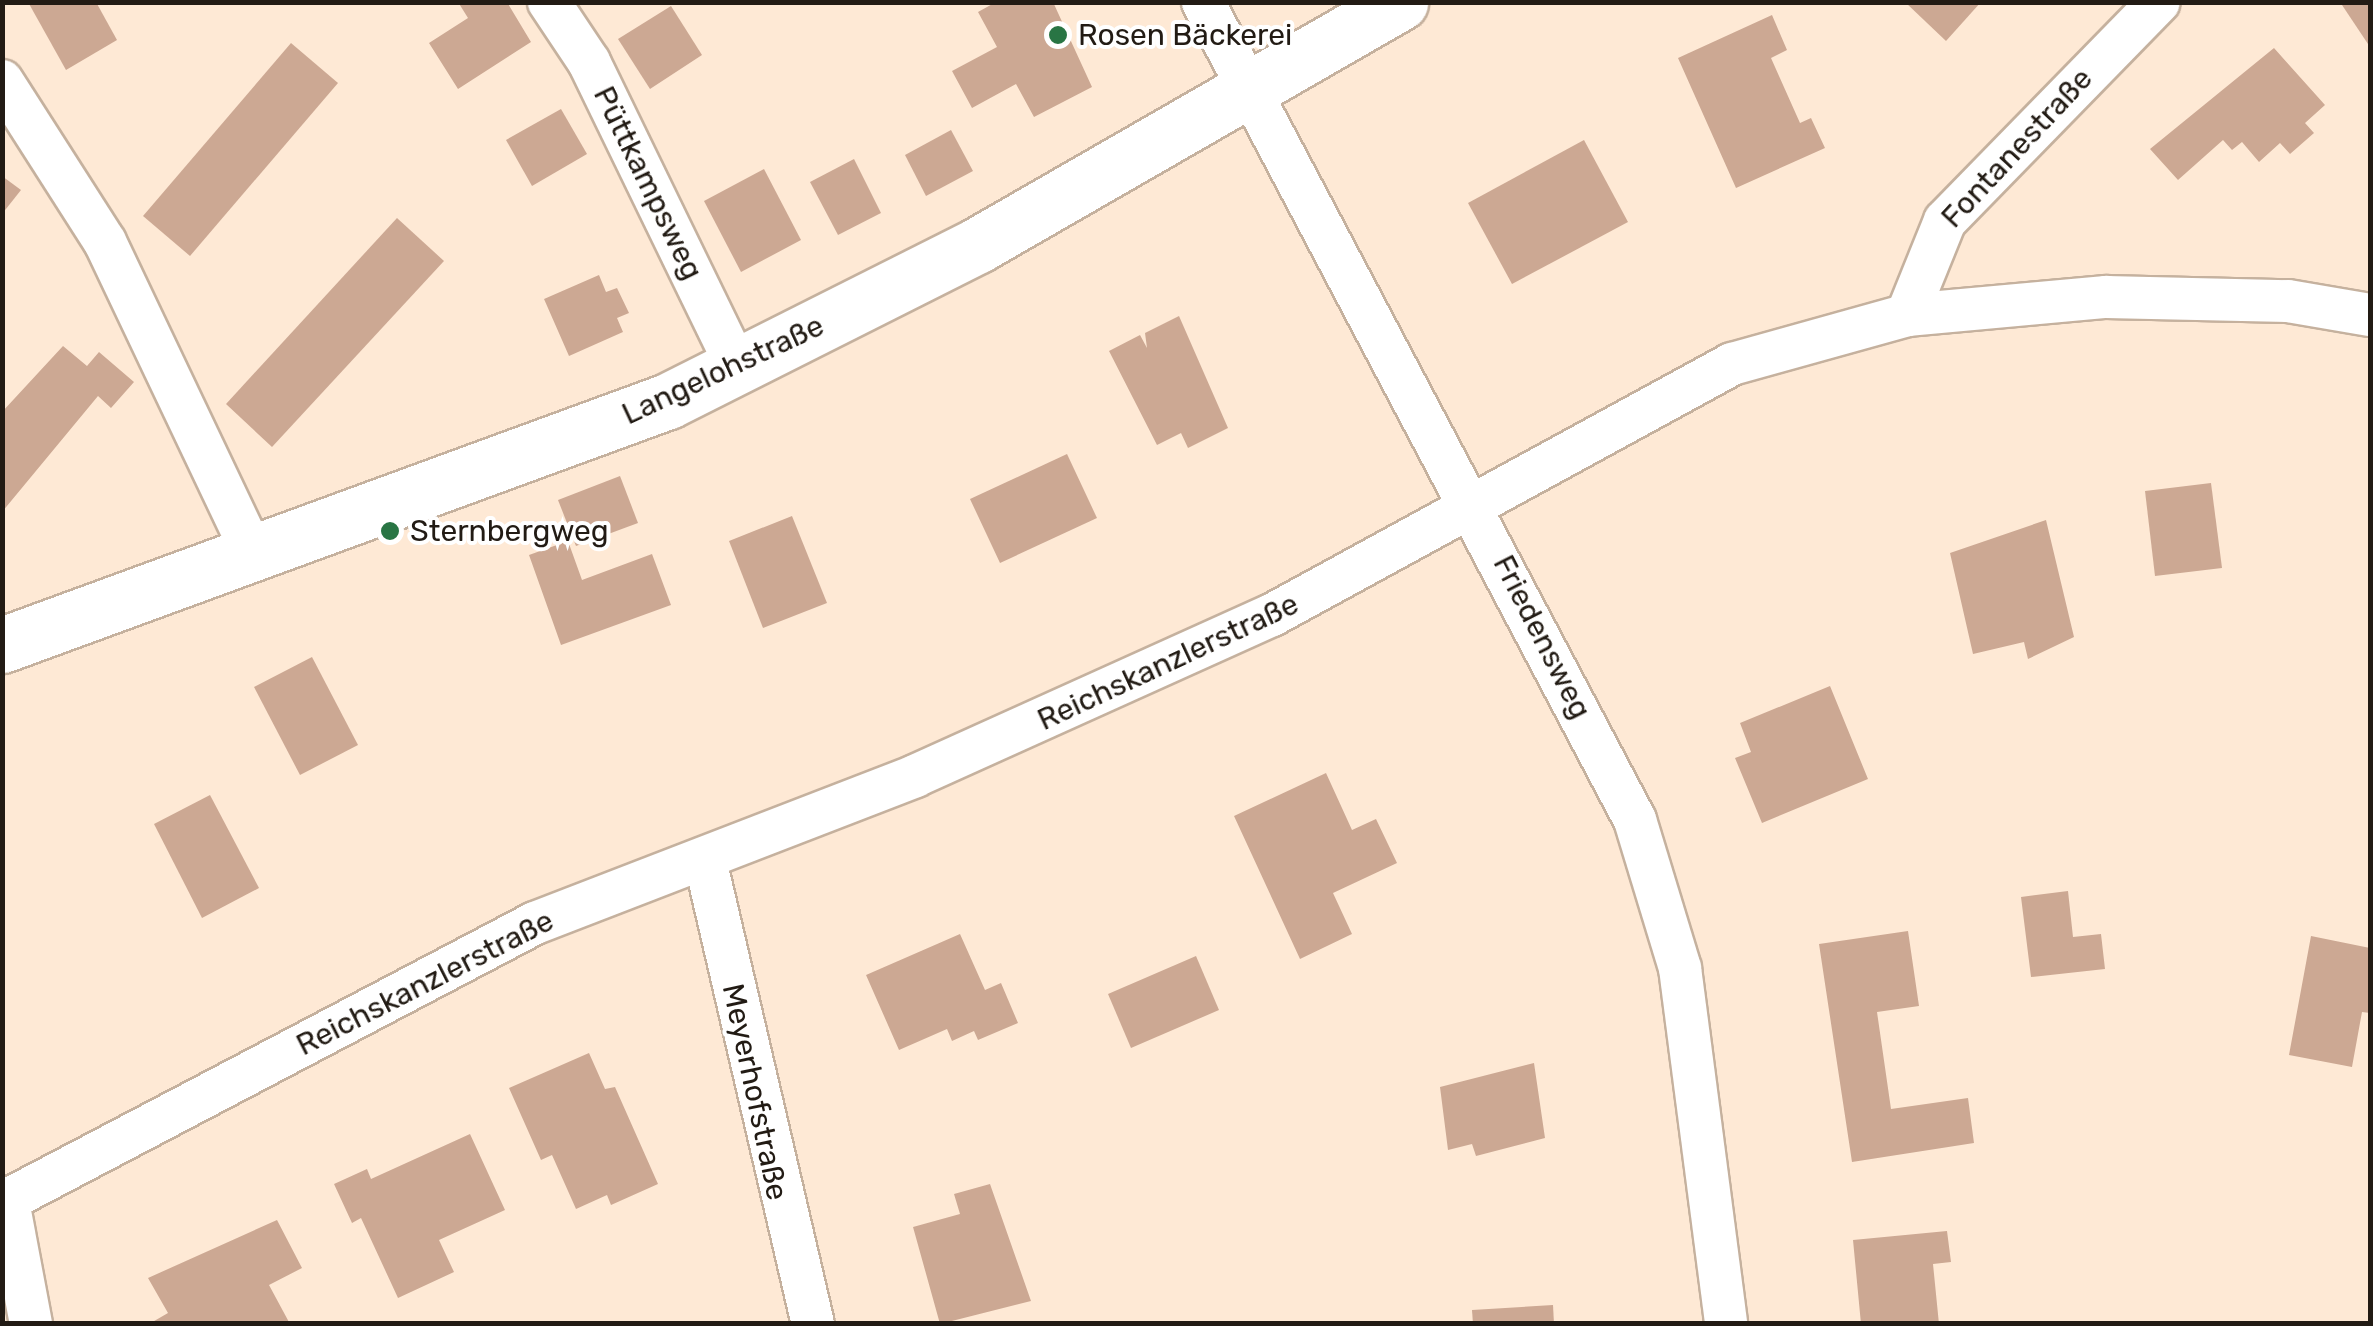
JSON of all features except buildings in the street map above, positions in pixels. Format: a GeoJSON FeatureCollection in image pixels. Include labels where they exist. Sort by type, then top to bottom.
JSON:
{"type":"FeatureCollection","features":[{"type":"Feature","properties":{"kind":"street","name":"Püttkampsweg"},"geometry":{"type":"LineString","coordinates":[[549,2],[589,62],[738,368]]}},
{"type":"Feature","properties":{"kind":"street","name":"Friedensweg"},"geometry":{"type":"LineString","coordinates":[[1203,2],[1247,90],[1476,508],[1635,820],[1661,891],[1709,1145],[1726,1324]]}},
{"type":"Feature","properties":{"kind":"street","name":"Langelohstraße"},"geometry":{"type":"LineString","coordinates":[[2,645],[251,549],[474,473],[738,368],[995,235],[1400,2]]}},
{"type":"Feature","properties":{"kind":"street","name":"Fontanestraße"},"geometry":{"type":"LineString","coordinates":[[1907,314],[1945,222],[2159,2]]}},
{"type":"Feature","properties":{"kind":"street"},"geometry":{"type":"LineString","coordinates":[[2,81],[105,242],[251,549]]}},
{"type":"Feature","properties":{"kind":"street","name":"Reichskanzlerstraße"},"geometry":{"type":"LineString","coordinates":[[5,1202],[477,951],[1062,713],[1476,508],[1732,364],[1907,314],[2106,297],[2288,302],[2370,315]]}},
{"type":"Feature","properties":{"kind":"street","name":"Meyerhofstraße"},"geometry":{"type":"LineString","coordinates":[[705,860],[812,1324]]}},
{"type":"Feature","properties":{"kind":"street"},"geometry":{"type":"LineString","coordinates":[[5,1202],[32,1324]]}},
{"type":"Feature","properties":{"kind":"place","name":"Rosen Bäckerei"},"geometry":{"type":"Point","coordinates":[1058,35]}},
{"type":"Feature","properties":{"kind":"place","name":"Sternbergweg"},"geometry":{"type":"Point","coordinates":[390,531]}}]}
